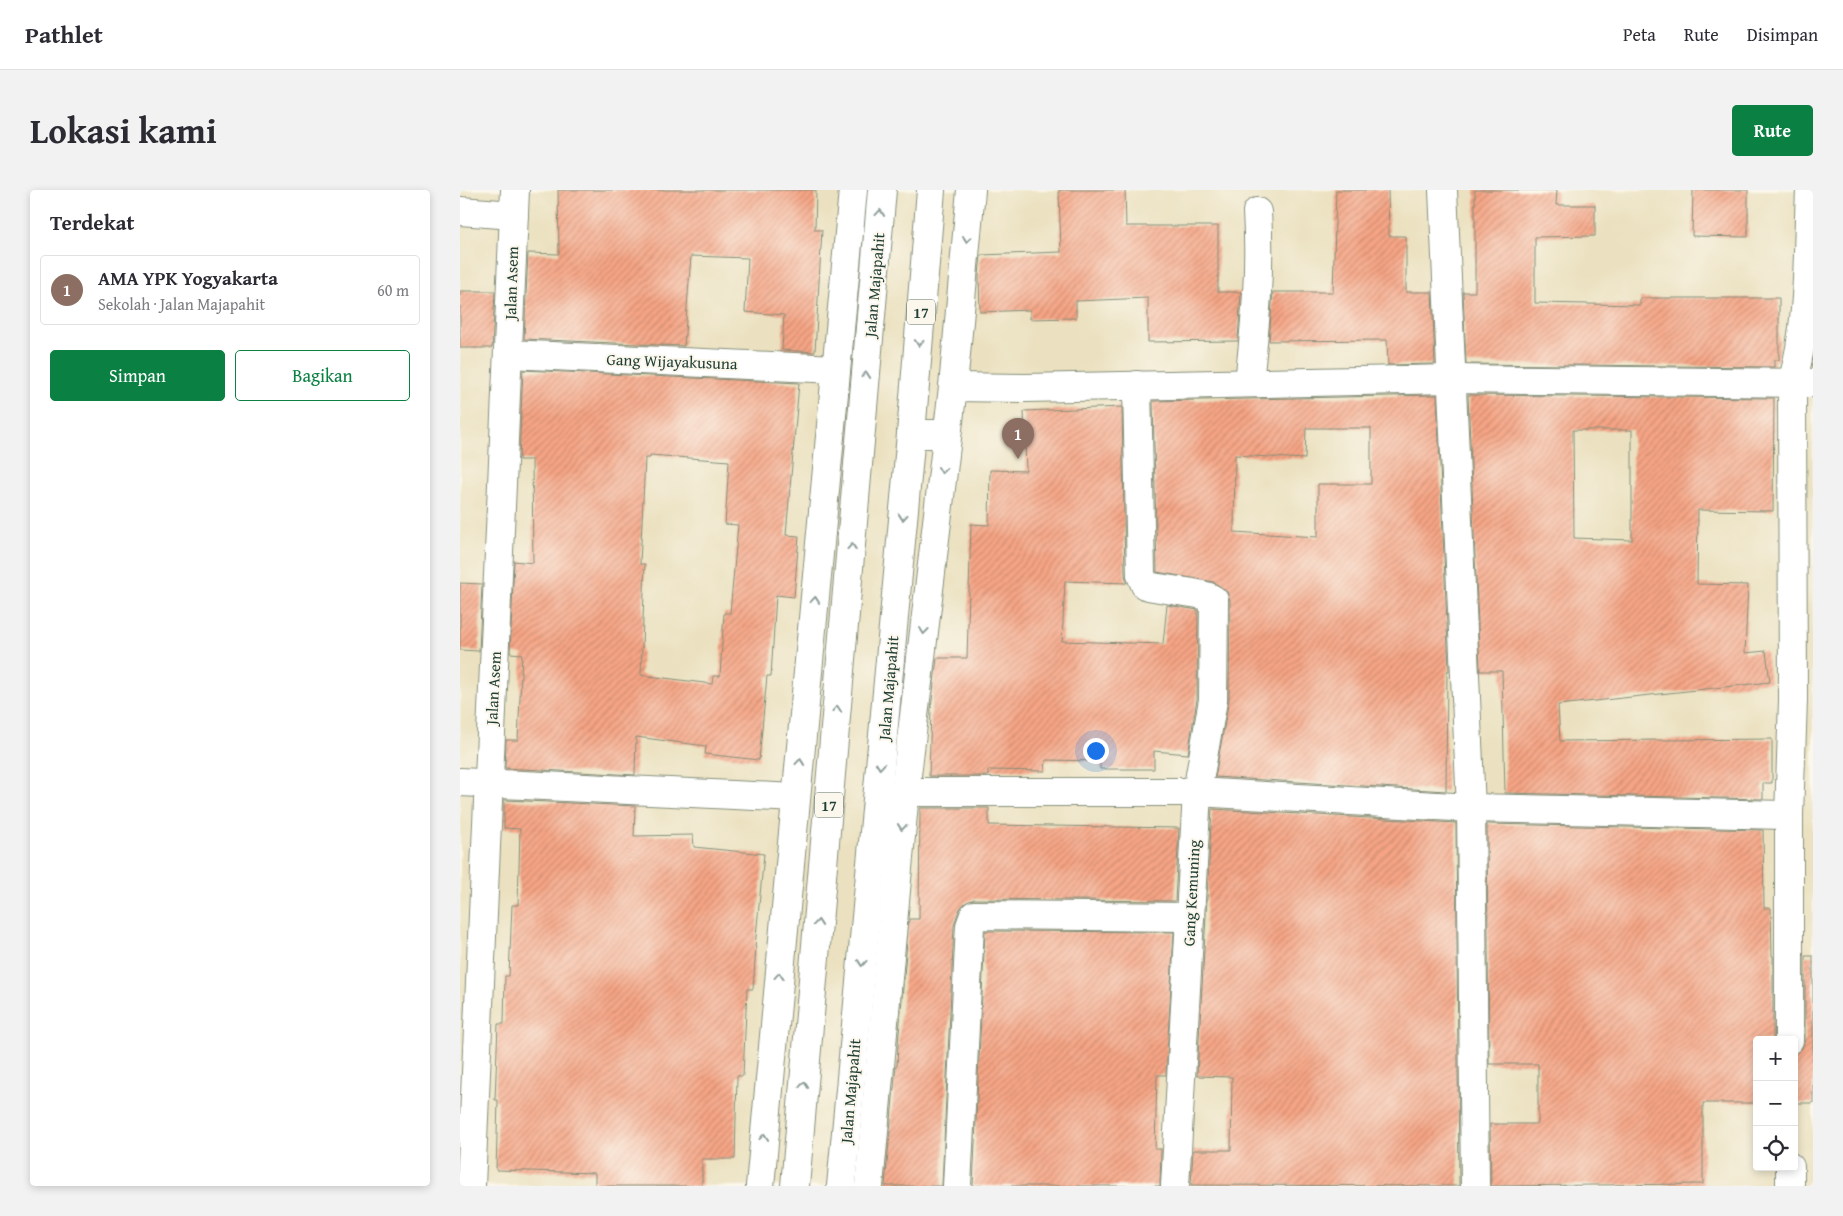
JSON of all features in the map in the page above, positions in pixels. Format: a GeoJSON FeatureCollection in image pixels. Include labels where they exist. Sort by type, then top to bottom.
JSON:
{"type":"FeatureCollection","features":[{"type":"Feature","properties":{"kind":"main road"},"geometry":{"type":"LineString","coordinates":[[760,1186],[852,190]]}},
{"type":"Feature","properties":{"kind":"main road","name":"Jalan Majapahit"},"geometry":{"type":"LineString","coordinates":[[795,1186],[882,190]]}},
{"type":"Feature","properties":{"kind":"main road","name":"Jalan Majapahit"},"geometry":{"type":"LineString","coordinates":[[841,1186],[911,434],[931,190]]}},
{"type":"Feature","properties":{"kind":"main road"},"geometry":{"type":"LineString","coordinates":[[869,1186],[905,792],[953,387],[971,190]]}},
{"type":"Feature","properties":{"kind":"main road"},"geometry":{"type":"LineString","coordinates":[[1443,190],[1471,808],[1475,1186]]}},
{"type":"Feature","properties":{"kind":"main road"},"geometry":{"type":"LineString","coordinates":[[1789,1036],[1788,815],[1803,701],[1802,383],[1798,361],[1804,321],[1810,190]]}},
{"type":"Feature","properties":{"kind":"main road"},"geometry":{"type":"LineString","coordinates":[[460,212],[514,202]]}},
{"type":"Feature","properties":{"kind":"main road","name":"Jalan Asem"},"geometry":{"type":"LineString","coordinates":[[471,1186],[468,1071],[489,783],[514,202]]}},
{"type":"Feature","properties":{"kind":"main road"},"geometry":{"type":"LineString","coordinates":[[1249,383],[1257,304],[1259,249],[1257,212]]}},
{"type":"Feature","properties":{"kind":"main road","name":"Gang Wijayakusuna"},"geometry":{"type":"LineString","coordinates":[[508,354],[836,369]]}},
{"type":"Feature","properties":{"kind":"main road"},"geometry":{"type":"LineString","coordinates":[[953,387],[1025,388],[1451,379],[1802,383]]}},
{"type":"Feature","properties":{"kind":"main road","name":"Gang Kemuning"},"geometry":{"type":"LineString","coordinates":[[1137,385],[1141,575],[1145,585],[1156,589],[1206,595],[1214,600],[1214,700],[1197,792],[1174,1186]]}},
{"type":"Feature","properties":{"kind":"main road"},"geometry":{"type":"LineString","coordinates":[[911,434],[946,434]]}},
{"type":"Feature","properties":{"kind":"main road"},"geometry":{"type":"LineString","coordinates":[[460,782],[796,798]]}},
{"type":"Feature","properties":{"kind":"main road"},"geometry":{"type":"LineString","coordinates":[[905,792],[1197,792],[1471,808],[1788,815]]}},
{"type":"Feature","properties":{"kind":"main road"},"geometry":{"type":"LineString","coordinates":[[957,1186],[970,926],[974,915],[1190,917]]}},
{"type":"Feature","properties":{"kind":"main road"},"geometry":{"type":"LineString","coordinates":[[1790,1171],[1790,1186]]}},
{"type":"Feature","properties":{"kind":"building"},"geometry":{"type":"Polygon","coordinates":[[[558,190],[816,190],[815,230],[822,230],[815,352],[782,350],[784,315],[745,312],[748,258],[691,256],[684,346],[524,339],[528,253],[559,254],[558,190]]]}},
{"type":"Feature","properties":{"kind":"building"},"geometry":{"type":"Polygon","coordinates":[[[1059,190],[1125,190],[1126,226],[1218,226],[1218,292],[1241,292],[1238,341],[1148,342],[1148,298],[1076,301],[1076,318],[1030,319],[1030,310],[980,312],[979,276],[981,255],[1061,252],[1059,190]]]}},
{"type":"Feature","properties":{"kind":"building"},"geometry":{"type":"Polygon","coordinates":[[[1336,190],[1388,190],[1389,236],[1406,236],[1406,292],[1432,292],[1435,364],[1388,365],[1387,340],[1269,341],[1273,292],[1333,292],[1336,190]]]}},
{"type":"Feature","properties":{"kind":"building"},"geometry":{"type":"Polygon","coordinates":[[[1475,190],[1557,190],[1556,205],[1595,205],[1595,236],[1535,237],[1535,303],[1640,305],[1640,298],[1779,298],[1779,360],[1774,360],[1774,367],[1466,364],[1463,292],[1475,292],[1475,190]]]}},
{"type":"Feature","properties":{"kind":"building"},"geometry":{"type":"Polygon","coordinates":[[[1693,190],[1748,190],[1748,237],[1692,236],[1693,190]]]}},
{"type":"Feature","properties":{"kind":"building"},"geometry":{"type":"Polygon","coordinates":[[[460,291],[495,291],[492,348],[460,348],[460,291]]]}},
{"type":"Feature","properties":{"kind":"building"},"geometry":{"type":"Polygon","coordinates":[[[523,370],[799,383],[786,535],[799,536],[794,597],[776,595],[771,676],[767,676],[759,760],[705,754],[706,746],[636,737],[635,775],[505,768],[506,740],[518,740],[522,654],[510,653],[514,561],[533,563],[532,460],[519,460],[523,370]],[[650,455],[650,458],[645,458],[640,564],[645,564],[641,675],[712,684],[713,676],[720,676],[724,613],[730,613],[738,525],[725,524],[729,461],[650,455]]]}},
{"type":"Feature","properties":{"kind":"building"},"geometry":{"type":"Polygon","coordinates":[[[1437,395],[1449,671],[1447,671],[1446,791],[1215,777],[1229,700],[1230,600],[1227,592],[1214,582],[1157,572],[1153,401],[1437,395]],[[1306,428],[1305,459],[1235,455],[1234,532],[1318,537],[1318,484],[1371,484],[1371,428],[1306,428]]]}},
{"type":"Feature","properties":{"kind":"building"},"geometry":{"type":"Polygon","coordinates":[[[1468,395],[1774,398],[1773,511],[1698,510],[1697,584],[1748,585],[1745,653],[1766,651],[1770,682],[1558,705],[1560,741],[1772,739],[1772,783],[1763,783],[1763,799],[1505,793],[1502,671],[1480,671],[1468,395]],[[1573,430],[1574,538],[1632,540],[1632,430],[1573,430]]]}},
{"type":"Feature","properties":{"kind":"building"},"geometry":{"type":"Polygon","coordinates":[[[1122,407],[1125,575],[1127,583],[1065,581],[1062,641],[1163,644],[1167,605],[1198,610],[1197,699],[1188,754],[1154,751],[1154,769],[1100,769],[1100,761],[1046,760],[1045,771],[988,770],[988,776],[929,776],[931,709],[937,658],[967,658],[971,524],[989,525],[990,470],[1026,471],[1024,411],[1122,407]]]}},
{"type":"Feature","properties":{"kind":"building"},"geometry":{"type":"Polygon","coordinates":[[[460,583],[482,584],[479,651],[460,650],[460,583]]]}},
{"type":"Feature","properties":{"kind":"building"},"geometry":{"type":"Polygon","coordinates":[[[504,800],[635,806],[634,836],[693,835],[694,847],[764,854],[753,989],[747,989],[743,1076],[737,1076],[735,1159],[702,1159],[702,1186],[595,1186],[595,1173],[496,1170],[498,1100],[495,1100],[498,1024],[504,1024],[505,976],[509,976],[512,905],[518,905],[520,829],[504,828],[504,800]]]}},
{"type":"Feature","properties":{"kind":"building"},"geometry":{"type":"Polygon","coordinates":[[[920,808],[989,808],[989,825],[1179,828],[1175,901],[974,899],[965,903],[959,910],[954,925],[942,1186],[885,1186],[909,919],[919,919],[920,808]]]}},
{"type":"Feature","properties":{"kind":"building"},"geometry":{"type":"Polygon","coordinates":[[[1212,809],[1456,823],[1459,1186],[1191,1185],[1193,1150],[1231,1150],[1232,1077],[1197,1076],[1212,809]]]}},
{"type":"Feature","properties":{"kind":"building"},"geometry":{"type":"Polygon","coordinates":[[[1487,824],[1763,830],[1764,908],[1771,908],[1773,1036],[1753,1036],[1753,1103],[1703,1103],[1703,1184],[1491,1186],[1490,1124],[1538,1124],[1538,1064],[1489,1064],[1487,824]]]}},
{"type":"Feature","properties":{"kind":"building"},"geometry":{"type":"Polygon","coordinates":[[[985,931],[1174,932],[1166,1075],[1157,1075],[1155,1149],[1161,1149],[1160,1186],[973,1186],[985,931]]]}},
{"type":"Feature","properties":{"kind":"building"},"geometry":{"type":"Polygon","coordinates":[[[1805,956],[1813,956],[1813,1103],[1798,1103],[1798,1051],[1802,1048],[1805,1040],[1805,956]]]}},
{"type":"Feature","properties":{"kind":"place","name":"AMA YPK Yogyakarta"},"geometry":{"type":"Point","coordinates":[1018,459]}}]}
